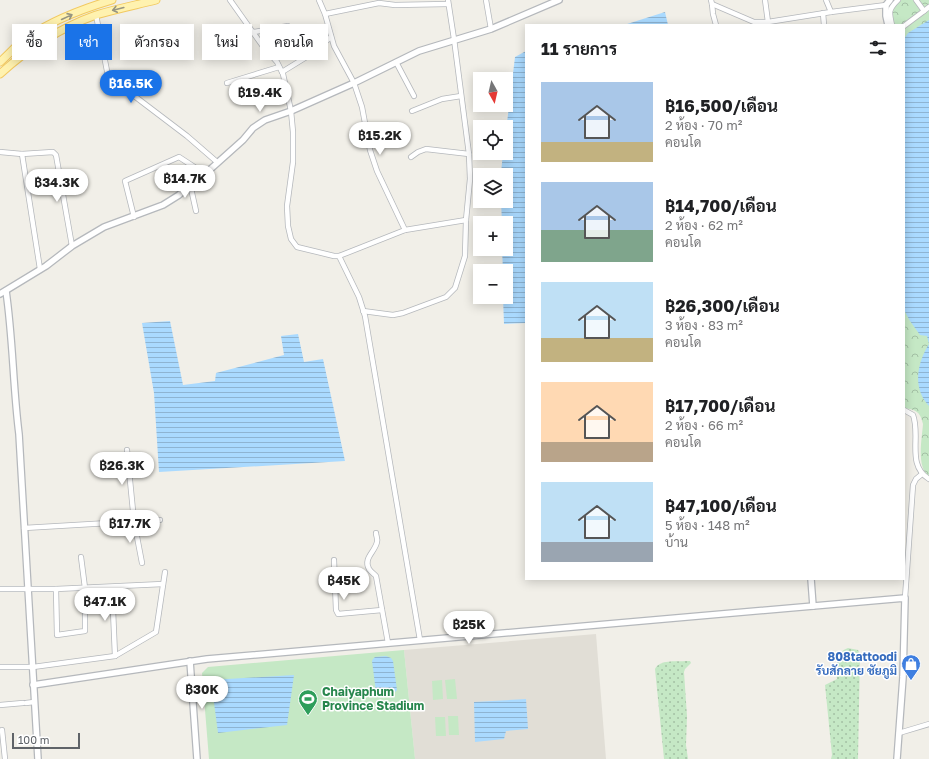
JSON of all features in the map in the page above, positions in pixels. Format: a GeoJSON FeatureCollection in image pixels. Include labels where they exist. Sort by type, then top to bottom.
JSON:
{"type":"FeatureCollection","features":[{"type":"Feature","properties":{"kind":"main road"},"geometry":{"type":"LineString","coordinates":[[0,62],[21,42],[47,27],[98,2],[112,0]]}},
{"type":"Feature","properties":{"kind":"main road"},"geometry":{"type":"LineString","coordinates":[[0,74],[28,51],[53,35],[96,15],[156,0]]}},
{"type":"Feature","properties":{"kind":"street"},"geometry":{"type":"LineString","coordinates":[[230,0],[282,72],[291,111],[293,132],[293,162],[287,206],[288,226],[291,239],[297,247],[339,256],[404,230],[466,220]]}},
{"type":"Feature","properties":{"kind":"street"},"geometry":{"type":"LineString","coordinates":[[319,0],[325,14],[334,46],[354,83],[366,122],[370,150],[376,171],[404,230]]}},
{"type":"Feature","properties":{"kind":"street"},"geometry":{"type":"LineString","coordinates":[[486,0],[491,29]]}},
{"type":"Feature","properties":{"kind":"street"},"geometry":{"type":"LineString","coordinates":[[0,294],[40,269],[72,246],[104,227],[163,205],[179,195],[190,184],[205,174],[253,128],[265,120],[291,111],[354,83],[419,51],[454,39],[491,29],[559,0]]}},
{"type":"Feature","properties":{"kind":"street"},"geometry":{"type":"LineString","coordinates":[[765,0],[768,22]]}},
{"type":"Feature","properties":{"kind":"street"},"geometry":{"type":"LineString","coordinates":[[826,0],[831,12]]}},
{"type":"Feature","properties":{"kind":"street"},"geometry":{"type":"LineString","coordinates":[[892,24],[890,11],[891,7],[898,0]]}},
{"type":"Feature","properties":{"kind":"street"},"geometry":{"type":"LineString","coordinates":[[916,0],[924,11]]}},
{"type":"Feature","properties":{"kind":"street"},"geometry":{"type":"LineString","coordinates":[[325,14],[379,4],[396,5],[448,2],[454,39],[469,154],[470,179],[466,220],[465,256],[455,288],[446,297],[398,314],[393,315],[364,311]]}},
{"type":"Feature","properties":{"kind":"street"},"geometry":{"type":"LineString","coordinates":[[712,2],[754,24],[884,3],[888,24]]}},
{"type":"Feature","properties":{"kind":"street"},"geometry":{"type":"LineString","coordinates":[[712,2],[716,24]]}},
{"type":"Feature","properties":{"kind":"street"},"geometry":{"type":"LineString","coordinates":[[905,25],[929,7]]}},
{"type":"Feature","properties":{"kind":"street"},"geometry":{"type":"LineString","coordinates":[[823,13],[824,24]]}},
{"type":"Feature","properties":{"kind":"street"},"geometry":{"type":"LineString","coordinates":[[96,15],[108,76],[187,136],[217,162]]}},
{"type":"Feature","properties":{"kind":"street"},"geometry":{"type":"LineString","coordinates":[[254,32],[260,31]]}},
{"type":"Feature","properties":{"kind":"street"},"geometry":{"type":"LineString","coordinates":[[282,72],[308,56],[331,37]]}},
{"type":"Feature","properties":{"kind":"street"},"geometry":{"type":"LineString","coordinates":[[396,62],[414,96]]}},
{"type":"Feature","properties":{"kind":"street"},"geometry":{"type":"LineString","coordinates":[[226,83],[279,67]]}},
{"type":"Feature","properties":{"kind":"street"},"geometry":{"type":"LineString","coordinates":[[412,111],[442,99],[461,96]]}},
{"type":"Feature","properties":{"kind":"street"},"geometry":{"type":"LineString","coordinates":[[411,157],[418,152],[429,149],[469,154]]}},
{"type":"Feature","properties":{"kind":"street"},"geometry":{"type":"LineString","coordinates":[[0,152],[22,154],[53,152],[56,155],[72,246]]}},
{"type":"Feature","properties":{"kind":"street"},"geometry":{"type":"LineString","coordinates":[[22,154],[40,269]]}},
{"type":"Feature","properties":{"kind":"street"},"geometry":{"type":"LineString","coordinates":[[134,217],[124,181],[179,157],[205,174]]}},
{"type":"Feature","properties":{"kind":"street"},"geometry":{"type":"LineString","coordinates":[[190,184],[196,211]]}},
{"type":"Feature","properties":{"kind":"street"},"geometry":{"type":"LineString","coordinates":[[339,256],[364,311],[420,640]]}},
{"type":"Feature","properties":{"kind":"street"},"geometry":{"type":"LineString","coordinates":[[6,291],[10,316],[19,434],[38,759]]}},
{"type":"Feature","properties":{"kind":"street"},"geometry":{"type":"LineString","coordinates":[[905,411],[913,415],[915,419],[917,466],[922,474],[929,479]]}},
{"type":"Feature","properties":{"kind":"street"},"geometry":{"type":"LineString","coordinates":[[126,450],[134,521],[142,563]]}},
{"type":"Feature","properties":{"kind":"street"},"geometry":{"type":"LineString","coordinates":[[897,759],[903,676],[905,598],[914,485],[916,479],[922,474]]}},
{"type":"Feature","properties":{"kind":"street"},"geometry":{"type":"LineString","coordinates":[[24,528],[160,520]]}},
{"type":"Feature","properties":{"kind":"street"},"geometry":{"type":"LineString","coordinates":[[376,533],[378,541],[376,547],[368,558],[367,565],[370,571],[376,576],[388,643]]}},
{"type":"Feature","properties":{"kind":"street"},"geometry":{"type":"LineString","coordinates":[[56,589],[57,635],[85,631],[85,588],[81,557]]}},
{"type":"Feature","properties":{"kind":"street"},"geometry":{"type":"LineString","coordinates":[[334,560],[336,610],[338,614],[382,610]]}},
{"type":"Feature","properties":{"kind":"street"},"geometry":{"type":"LineString","coordinates":[[0,667],[33,667],[115,656],[156,632],[165,572]]}},
{"type":"Feature","properties":{"kind":"street"},"geometry":{"type":"LineString","coordinates":[[811,580],[813,606]]}},
{"type":"Feature","properties":{"kind":"street"},"geometry":{"type":"LineString","coordinates":[[0,589],[56,589],[163,584]]}},
{"type":"Feature","properties":{"kind":"street"},"geometry":{"type":"LineString","coordinates":[[112,587],[115,656]]}},
{"type":"Feature","properties":{"kind":"street"},"geometry":{"type":"LineString","coordinates":[[33,685],[207,659],[905,598]]}},
{"type":"Feature","properties":{"kind":"street"},"geometry":{"type":"LineString","coordinates":[[190,661],[197,759]]}},
{"type":"Feature","properties":{"kind":"street"},"geometry":{"type":"LineString","coordinates":[[0,705],[34,702]]}},
{"type":"Feature","properties":{"kind":"street"},"geometry":{"type":"LineString","coordinates":[[899,733],[929,724]]}},
{"type":"Feature","properties":{"kind":"street"},"geometry":{"type":"LineString","coordinates":[[2,730],[5,759]]}},
{"type":"Feature","properties":{"kind":"shaded area"},"geometry":{"type":"Polygon","coordinates":[[[596,634],[606,759],[415,759],[404,650],[596,634]]]}},
{"type":"Feature","properties":{"kind":"green space"},"geometry":{"type":"Polygon","coordinates":[[[895,0],[929,0],[929,476],[922,466],[921,460],[922,420],[917,412],[905,408],[905,24],[891,24],[889,9],[895,0]]]}},
{"type":"Feature","properties":{"kind":"green space"},"geometry":{"type":"Polygon","coordinates":[[[848,648],[858,650],[860,654],[858,759],[831,759],[832,755],[825,685],[837,679],[837,661],[841,653],[848,648]]]}},
{"type":"Feature","properties":{"kind":"green space","name":"Chaiyaphum Province Stadium"},"geometry":{"type":"Polygon","coordinates":[[[404,650],[415,759],[209,759],[202,673],[208,667],[404,650]]]}},
{"type":"Feature","properties":{"kind":"green space"},"geometry":{"type":"Polygon","coordinates":[[[690,661],[691,663],[684,672],[687,716],[686,745],[688,759],[664,759],[655,669],[664,662],[690,661]]]}},
{"type":"Feature","properties":{"kind":"green space"},"geometry":{"type":"Polygon","coordinates":[[[455,679],[457,699],[447,699],[445,680],[455,679]]]}},
{"type":"Feature","properties":{"kind":"green space"},"geometry":{"type":"Polygon","coordinates":[[[442,680],[443,699],[433,700],[432,681],[442,680]]]}},
{"type":"Feature","properties":{"kind":"green space"},"geometry":{"type":"Polygon","coordinates":[[[448,716],[458,716],[459,735],[449,735],[448,716]]]}},
{"type":"Feature","properties":{"kind":"green space"},"geometry":{"type":"Polygon","coordinates":[[[435,717],[445,717],[446,736],[436,736],[435,717]]]}},
{"type":"Feature","properties":{"kind":"water"},"geometry":{"type":"Polygon","coordinates":[[[665,12],[668,24],[627,24],[665,12]]]}},
{"type":"Feature","properties":{"kind":"water"},"geometry":{"type":"Polygon","coordinates":[[[929,20],[929,344],[927,336],[920,335],[905,312],[905,38],[908,33],[929,20]]]}},
{"type":"Feature","properties":{"kind":"water"},"geometry":{"type":"Polygon","coordinates":[[[525,52],[525,323],[504,324],[503,304],[513,304],[513,264],[503,264],[502,256],[513,256],[513,216],[502,216],[501,208],[513,208],[513,168],[502,168],[502,160],[513,160],[513,120],[507,120],[508,112],[513,112],[513,73],[515,57],[525,52]]]}},
{"type":"Feature","properties":{"kind":"water"},"geometry":{"type":"Polygon","coordinates":[[[170,321],[183,385],[215,381],[216,373],[284,355],[281,336],[298,334],[304,362],[323,359],[345,461],[159,472],[154,393],[142,323],[170,321]]]}},
{"type":"Feature","properties":{"kind":"water"},"geometry":{"type":"Polygon","coordinates":[[[929,344],[929,406],[920,391],[918,375],[919,367],[929,344]]]}},
{"type":"Feature","properties":{"kind":"water"},"geometry":{"type":"Polygon","coordinates":[[[386,656],[391,658],[393,661],[397,690],[394,693],[380,695],[376,692],[372,661],[375,657],[386,656]]]}},
{"type":"Feature","properties":{"kind":"water"},"geometry":{"type":"Polygon","coordinates":[[[294,675],[287,725],[218,733],[211,680],[294,675]]]}},
{"type":"Feature","properties":{"kind":"water"},"geometry":{"type":"Polygon","coordinates":[[[526,699],[528,729],[506,731],[504,739],[475,742],[474,702],[526,699]]]}},
{"type":"Feature","properties":{"kind":"place","name":"808tattoodi รับสักลาย ชัยภูมิ"},"geometry":{"type":"Point","coordinates":[911,681]}},
{"type":"Feature","properties":{"kind":"place","name":"Chaiyaphum Province Stadium"},"geometry":{"type":"Point","coordinates":[308,716]}}]}
